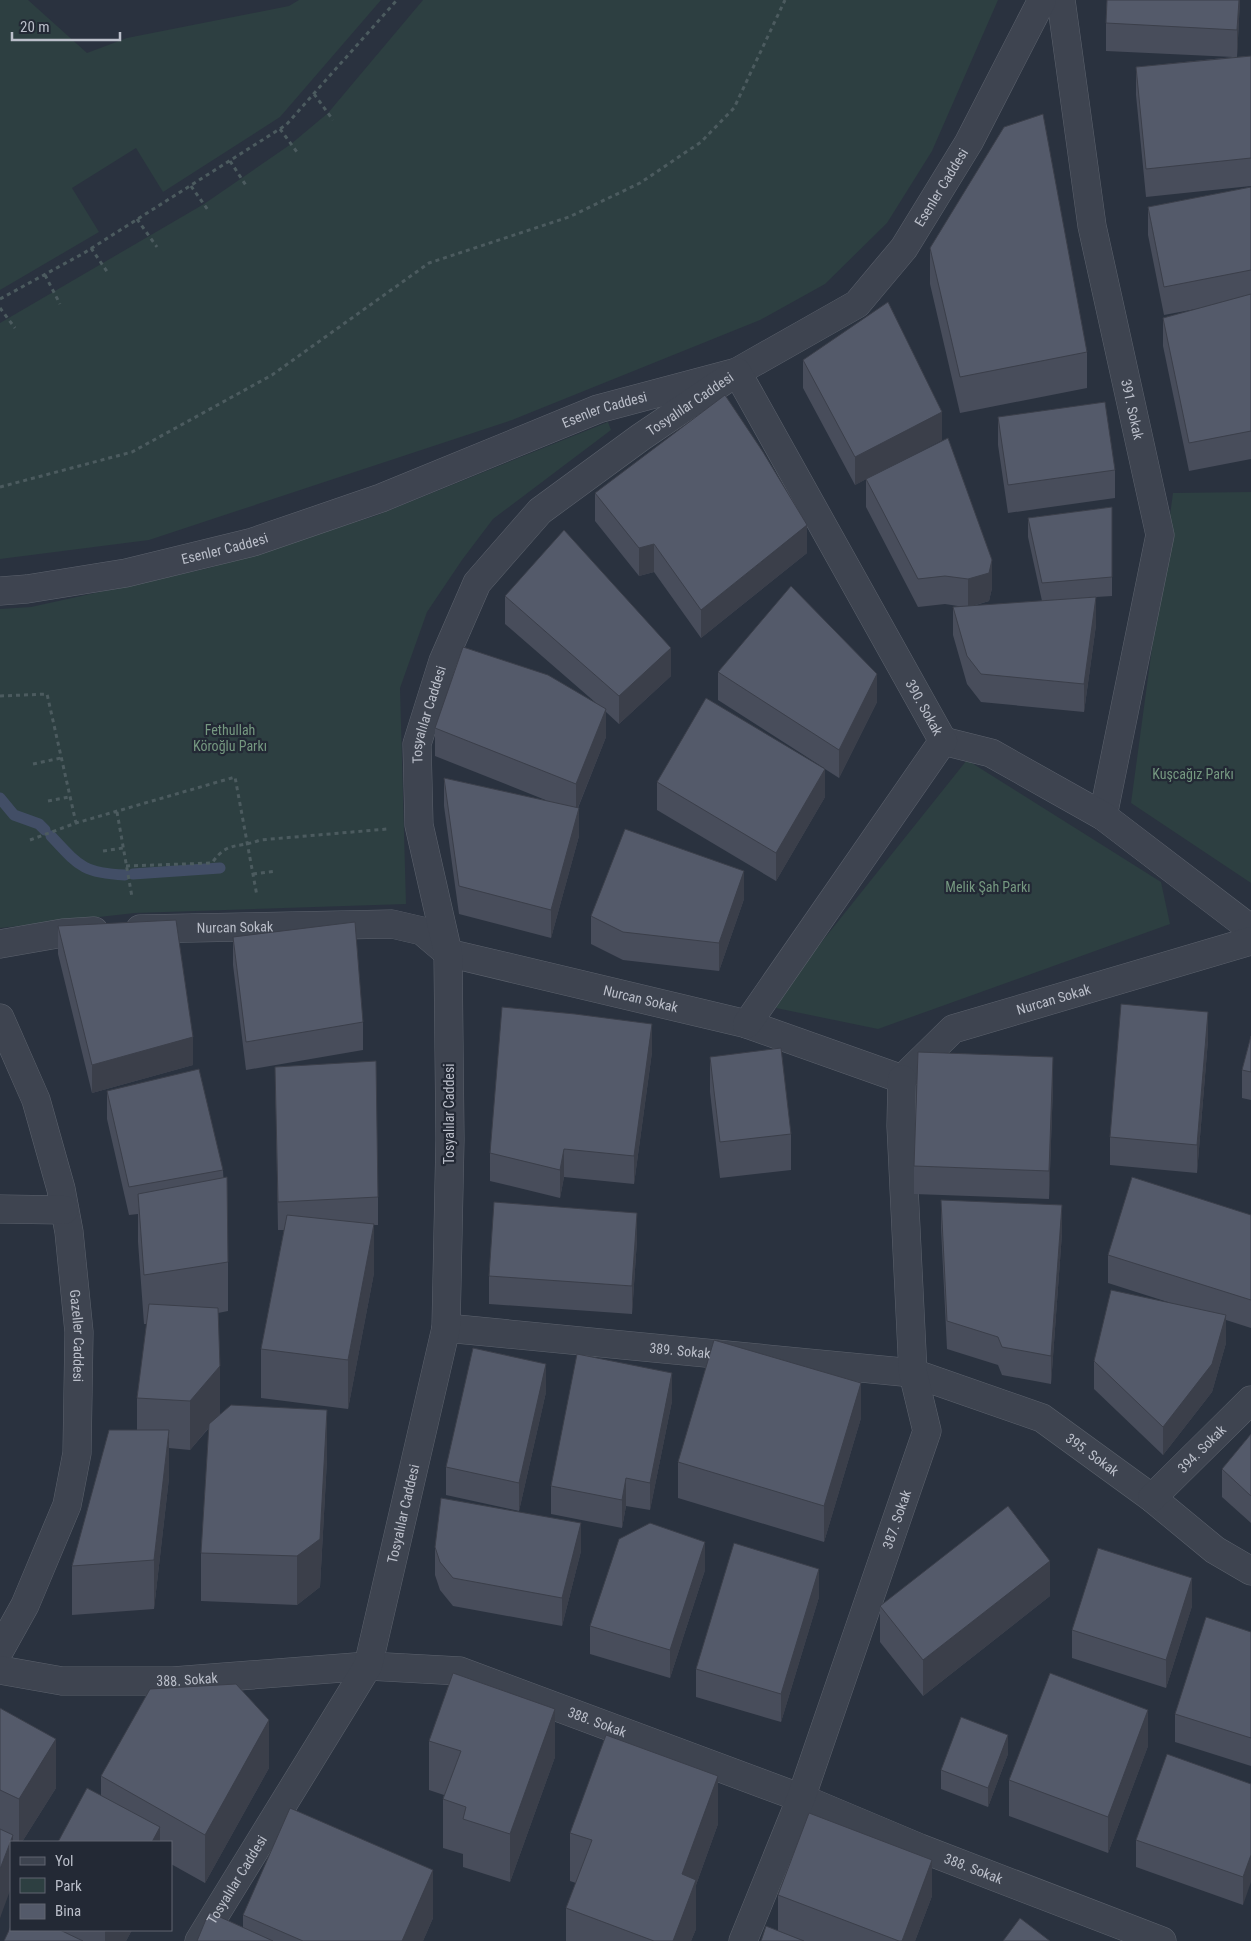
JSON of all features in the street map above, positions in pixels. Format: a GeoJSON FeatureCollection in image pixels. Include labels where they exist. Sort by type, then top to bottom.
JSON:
{"type":"FeatureCollection","features":[{"type":"Feature","properties":{"kind":"street","name":"Esenler Caddesi"},"geometry":{"type":"LineString","coordinates":[[0,591],[27,589],[126,573],[253,542],[381,498],[598,409],[737,372],[857,304],[904,248],[969,142],[1042,0]]}},
{"type":"Feature","properties":{"kind":"street","name":"391. Sokak"},"geometry":{"type":"LineString","coordinates":[[1062,0],[1092,226],[1160,535],[1103,816]]}},
{"type":"Feature","properties":{"kind":"street","name":"390. Sokak"},"geometry":{"type":"LineString","coordinates":[[737,372],[943,742],[747,1024]]}},
{"type":"Feature","properties":{"kind":"street","name":"Tosyalılar Caddesi"},"geometry":{"type":"LineString","coordinates":[[200,1941],[368,1666],[446,1328],[450,1139],[448,953],[419,825],[417,744],[444,661],[477,583],[540,511],[641,437],[737,372]]}},
{"type":"Feature","properties":{"kind":"street"},"geometry":{"type":"LineString","coordinates":[[943,742],[991,753],[1103,816],[1251,930]]}},
{"type":"Feature","properties":{"kind":"street","name":"Nurcan Sokak"},"geometry":{"type":"LineString","coordinates":[[0,944],[63,933],[165,927],[392,924],[422,931],[448,953],[747,1024],[902,1079],[953,1029],[1251,941]]}},
{"type":"Feature","properties":{"kind":"street","name":"Gazeller Caddesi"},"geometry":{"type":"LineString","coordinates":[[0,1018],[36,1100],[61,1189],[69,1232],[78,1332],[77,1453],[67,1505],[25,1605],[0,1650]]}},
{"type":"Feature","properties":{"kind":"street","name":"387. Sokak"},"geometry":{"type":"LineString","coordinates":[[743,1941],[801,1798],[927,1431],[913,1373],[901,1126],[902,1079]]}},
{"type":"Feature","properties":{"kind":"street"},"geometry":{"type":"LineString","coordinates":[[0,1209],[64,1210]]}},
{"type":"Feature","properties":{"kind":"street","name":"389. Sokak"},"geometry":{"type":"LineString","coordinates":[[446,1328],[913,1373]]}},
{"type":"Feature","properties":{"kind":"street","name":"395. Sokak"},"geometry":{"type":"LineString","coordinates":[[913,1373],[1042,1418],[1152,1498],[1215,1550],[1251,1571]]}},
{"type":"Feature","properties":{"kind":"street","name":"394. Sokak"},"geometry":{"type":"LineString","coordinates":[[1152,1498],[1251,1400]]}},
{"type":"Feature","properties":{"kind":"street","name":"388. Sokak"},"geometry":{"type":"LineString","coordinates":[[0,1670],[62,1681],[173,1681],[368,1666],[460,1671],[801,1798],[920,1848],[1162,1941]]}},
{"type":"Feature","properties":{"kind":"path"},"geometry":{"type":"LineString","coordinates":[[0,299],[91,248],[286,125],[397,0]]}},
{"type":"Feature","properties":{"kind":"path"},"geometry":{"type":"LineString","coordinates":[[0,487],[132,452],[272,375],[429,263],[569,217],[640,183],[701,142],[734,108],[785,0]]}},
{"type":"Feature","properties":{"kind":"path"},"geometry":{"type":"LineString","coordinates":[[314,94],[333,120]]}},
{"type":"Feature","properties":{"kind":"path"},"geometry":{"type":"LineString","coordinates":[[280,129],[297,152]]}},
{"type":"Feature","properties":{"kind":"path"},"geometry":{"type":"LineString","coordinates":[[230,161],[247,187]]}},
{"type":"Feature","properties":{"kind":"path"},"geometry":{"type":"LineString","coordinates":[[191,186],[208,210]]}},
{"type":"Feature","properties":{"kind":"path"},"geometry":{"type":"LineString","coordinates":[[137,219],[157,247]]}},
{"type":"Feature","properties":{"kind":"path"},"geometry":{"type":"LineString","coordinates":[[91,248],[108,273]]}},
{"type":"Feature","properties":{"kind":"path"},"geometry":{"type":"LineString","coordinates":[[44,274],[60,304]]}},
{"type":"Feature","properties":{"kind":"path"},"geometry":{"type":"LineString","coordinates":[[0,308],[15,328]]}},
{"type":"Feature","properties":{"kind":"path"},"geometry":{"type":"LineString","coordinates":[[0,696],[47,694],[76,823]]}},
{"type":"Feature","properties":{"kind":"path"},"geometry":{"type":"LineString","coordinates":[[33,764],[61,758]]}},
{"type":"Feature","properties":{"kind":"path"},"geometry":{"type":"LineString","coordinates":[[30,840],[76,823],[235,777],[258,900]]}},
{"type":"Feature","properties":{"kind":"path"},"geometry":{"type":"LineString","coordinates":[[48,801],[70,797]]}},
{"type":"Feature","properties":{"kind":"path"},"geometry":{"type":"LineString","coordinates":[[117,812],[133,904]]}},
{"type":"Feature","properties":{"kind":"path"},"geometry":{"type":"LineString","coordinates":[[126,866],[212,863],[223,849],[230,846],[248,845],[260,840],[395,828]]}},
{"type":"Feature","properties":{"kind":"path"},"geometry":{"type":"LineString","coordinates":[[104,851],[123,848]]}},
{"type":"Feature","properties":{"kind":"path"},"geometry":{"type":"LineString","coordinates":[[253,874],[276,872]]}},
{"type":"Feature","properties":{"kind":"green space"},"geometry":{"type":"Polygon","coordinates":[[[0,0],[28,0],[87,53],[127,38],[289,6],[299,0],[381,0],[280,117],[163,192],[136,148],[72,188],[99,232],[0,290],[0,0]]]}},
{"type":"Feature","properties":{"kind":"green space"},"geometry":{"type":"Polygon","coordinates":[[[423,0],[998,0],[932,151],[887,223],[825,284],[760,320],[512,420],[149,540],[0,559],[0,323],[204,204],[291,144],[328,113],[423,0]]]}},
{"type":"Feature","properties":{"kind":"green space","name":"Fethullah Köroğlu Parkı"},"geometry":{"type":"Polygon","coordinates":[[[608,422],[611,430],[493,519],[462,560],[427,612],[400,688],[406,904],[135,913],[0,928],[0,609],[31,607],[209,568],[375,516],[608,422]]]}},
{"type":"Feature","properties":{"kind":"green space","name":"Kuşcağız Parkı"},"geometry":{"type":"Polygon","coordinates":[[[1251,492],[1251,883],[1131,803],[1173,493],[1251,492]]]}},
{"type":"Feature","properties":{"kind":"green space","name":"Melik Şah Parkı"},"geometry":{"type":"Polygon","coordinates":[[[967,760],[1161,882],[1170,924],[878,1029],[776,1008],[780,994],[967,760]]]}},
{"type":"Feature","properties":{"kind":"building"},"geometry":{"type":"Polygon","coordinates":[[[1107,0],[1239,0],[1237,30],[1106,23],[1107,0]]]}},
{"type":"Feature","properties":{"kind":"building"},"geometry":{"type":"Polygon","coordinates":[[[1251,56],[1251,158],[1146,169],[1136,67],[1251,56]]]}},
{"type":"Feature","properties":{"kind":"building"},"geometry":{"type":"Polygon","coordinates":[[[1043,114],[1087,352],[960,377],[930,248],[1004,127],[1043,114]]]}},
{"type":"Feature","properties":{"kind":"building"},"geometry":{"type":"Polygon","coordinates":[[[1251,187],[1251,270],[1164,287],[1148,207],[1251,187]]]}},
{"type":"Feature","properties":{"kind":"building"},"geometry":{"type":"Polygon","coordinates":[[[1251,294],[1251,431],[1189,443],[1163,318],[1251,294]]]}},
{"type":"Feature","properties":{"kind":"building"},"geometry":{"type":"Polygon","coordinates":[[[888,302],[942,412],[855,457],[803,360],[888,302]]]}},
{"type":"Feature","properties":{"kind":"building"},"geometry":{"type":"Polygon","coordinates":[[[725,395],[763,452],[807,525],[701,610],[654,544],[639,548],[595,493],[725,395]]]}},
{"type":"Feature","properties":{"kind":"building"},"geometry":{"type":"Polygon","coordinates":[[[1105,402],[1115,470],[1008,485],[998,417],[1105,402]]]}},
{"type":"Feature","properties":{"kind":"building"},"geometry":{"type":"Polygon","coordinates":[[[948,438],[992,560],[989,573],[968,579],[945,576],[918,579],[866,479],[948,438]]]}},
{"type":"Feature","properties":{"kind":"building"},"geometry":{"type":"Polygon","coordinates":[[[1112,507],[1112,577],[1042,583],[1028,518],[1112,507]]]}},
{"type":"Feature","properties":{"kind":"building"},"geometry":{"type":"Polygon","coordinates":[[[564,530],[671,648],[619,696],[505,596],[564,530]]]}},
{"type":"Feature","properties":{"kind":"building"},"geometry":{"type":"Polygon","coordinates":[[[791,586],[877,674],[839,750],[718,672],[791,586]]]}},
{"type":"Feature","properties":{"kind":"building"},"geometry":{"type":"Polygon","coordinates":[[[1096,597],[1084,684],[981,674],[967,656],[953,607],[1096,597]]]}},
{"type":"Feature","properties":{"kind":"building"},"geometry":{"type":"Polygon","coordinates":[[[463,647],[548,675],[606,709],[576,784],[435,728],[463,647]]]}},
{"type":"Feature","properties":{"kind":"building"},"geometry":{"type":"Polygon","coordinates":[[[706,698],[825,769],[776,853],[657,782],[706,698]]]}},
{"type":"Feature","properties":{"kind":"building"},"geometry":{"type":"Polygon","coordinates":[[[444,778],[579,808],[551,910],[459,886],[444,778]]]}},
{"type":"Feature","properties":{"kind":"building"},"geometry":{"type":"Polygon","coordinates":[[[625,829],[744,871],[719,943],[623,932],[591,916],[625,829]]]}},
{"type":"Feature","properties":{"kind":"building"},"geometry":{"type":"Polygon","coordinates":[[[176,920],[193,1037],[92,1065],[58,926],[176,920]]]}},
{"type":"Feature","properties":{"kind":"building"},"geometry":{"type":"Polygon","coordinates":[[[355,922],[363,1022],[246,1042],[233,937],[355,922]]]}},
{"type":"Feature","properties":{"kind":"building"},"geometry":{"type":"Polygon","coordinates":[[[1121,1004],[1208,1012],[1197,1145],[1110,1137],[1121,1004]]]}},
{"type":"Feature","properties":{"kind":"building"},"geometry":{"type":"Polygon","coordinates":[[[502,1007],[652,1024],[634,1156],[564,1149],[560,1170],[490,1153],[502,1007]]]}},
{"type":"Feature","properties":{"kind":"building"},"geometry":{"type":"Polygon","coordinates":[[[1251,1036],[1251,1072],[1242,1070],[1251,1036]]]}},
{"type":"Feature","properties":{"kind":"building"},"geometry":{"type":"Polygon","coordinates":[[[781,1048],[791,1134],[720,1142],[710,1057],[781,1048]]]}},
{"type":"Feature","properties":{"kind":"building"},"geometry":{"type":"Polygon","coordinates":[[[918,1052],[1053,1057],[1049,1171],[914,1166],[918,1052]]]}},
{"type":"Feature","properties":{"kind":"building"},"geometry":{"type":"Polygon","coordinates":[[[376,1061],[378,1197],[278,1202],[275,1067],[376,1061]]]}},
{"type":"Feature","properties":{"kind":"building"},"geometry":{"type":"Polygon","coordinates":[[[199,1069],[223,1170],[129,1187],[107,1091],[199,1069]]]}},
{"type":"Feature","properties":{"kind":"building"},"geometry":{"type":"Polygon","coordinates":[[[227,1177],[228,1262],[144,1275],[138,1194],[227,1177]]]}},
{"type":"Feature","properties":{"kind":"building"},"geometry":{"type":"Polygon","coordinates":[[[1132,1177],[1251,1215],[1251,1300],[1108,1255],[1132,1177]]]}},
{"type":"Feature","properties":{"kind":"building"},"geometry":{"type":"Polygon","coordinates":[[[941,1200],[1062,1205],[1051,1356],[1002,1347],[998,1337],[947,1321],[941,1200]]]}},
{"type":"Feature","properties":{"kind":"building"},"geometry":{"type":"Polygon","coordinates":[[[494,1202],[637,1213],[632,1286],[489,1276],[494,1202]]]}},
{"type":"Feature","properties":{"kind":"building"},"geometry":{"type":"Polygon","coordinates":[[[287,1215],[374,1224],[348,1360],[261,1349],[287,1215]]]}},
{"type":"Feature","properties":{"kind":"building"},"geometry":{"type":"Polygon","coordinates":[[[1111,1290],[1226,1315],[1212,1364],[1163,1427],[1094,1361],[1111,1290]]]}},
{"type":"Feature","properties":{"kind":"building"},"geometry":{"type":"Polygon","coordinates":[[[149,1304],[218,1308],[220,1366],[190,1401],[137,1398],[149,1304]]]}},
{"type":"Feature","properties":{"kind":"building"},"geometry":{"type":"Polygon","coordinates":[[[714,1340],[861,1383],[824,1506],[678,1462],[714,1340]]]}},
{"type":"Feature","properties":{"kind":"building"},"geometry":{"type":"Polygon","coordinates":[[[473,1348],[546,1364],[519,1483],[446,1467],[473,1348]]]}},
{"type":"Feature","properties":{"kind":"building"},"geometry":{"type":"Polygon","coordinates":[[[577,1354],[672,1373],[650,1483],[626,1478],[622,1500],[551,1486],[577,1354]]]}},
{"type":"Feature","properties":{"kind":"building"},"geometry":{"type":"Polygon","coordinates":[[[231,1405],[327,1410],[320,1539],[297,1556],[201,1553],[209,1424],[231,1405]]]}},
{"type":"Feature","properties":{"kind":"building"},"geometry":{"type":"Polygon","coordinates":[[[109,1430],[169,1430],[154,1560],[72,1566],[109,1430]]]}},
{"type":"Feature","properties":{"kind":"building"},"geometry":{"type":"Polygon","coordinates":[[[1251,1434],[1251,1496],[1222,1469],[1251,1434]]]}},
{"type":"Feature","properties":{"kind":"building"},"geometry":{"type":"Polygon","coordinates":[[[441,1498],[581,1523],[562,1598],[453,1578],[440,1562],[435,1547],[441,1498]]]}},
{"type":"Feature","properties":{"kind":"building"},"geometry":{"type":"Polygon","coordinates":[[[1008,1506],[1050,1561],[923,1660],[880,1606],[1008,1506]]]}},
{"type":"Feature","properties":{"kind":"building"},"geometry":{"type":"Polygon","coordinates":[[[650,1523],[705,1542],[670,1650],[590,1626],[619,1539],[650,1523]]]}},
{"type":"Feature","properties":{"kind":"building"},"geometry":{"type":"Polygon","coordinates":[[[734,1543],[819,1569],[781,1694],[696,1669],[734,1543]]]}},
{"type":"Feature","properties":{"kind":"building"},"geometry":{"type":"Polygon","coordinates":[[[1098,1548],[1192,1578],[1166,1660],[1072,1630],[1098,1548]]]}},
{"type":"Feature","properties":{"kind":"building"},"geometry":{"type":"Polygon","coordinates":[[[1206,1617],[1251,1632],[1251,1738],[1175,1714],[1206,1617]]]}},
{"type":"Feature","properties":{"kind":"building"},"geometry":{"type":"Polygon","coordinates":[[[453,1673],[555,1709],[510,1834],[463,1819],[466,1807],[443,1799],[461,1751],[429,1741],[453,1673]]]}},
{"type":"Feature","properties":{"kind":"building"},"geometry":{"type":"Polygon","coordinates":[[[1050,1673],[1148,1710],[1108,1817],[1009,1780],[1050,1673]]]}},
{"type":"Feature","properties":{"kind":"building"},"geometry":{"type":"Polygon","coordinates":[[[236,1684],[269,1720],[205,1835],[101,1776],[150,1689],[236,1684]]]}},
{"type":"Feature","properties":{"kind":"building"},"geometry":{"type":"Polygon","coordinates":[[[0,1708],[56,1739],[19,1799],[0,1790],[0,1708]]]}},
{"type":"Feature","properties":{"kind":"building"},"geometry":{"type":"Polygon","coordinates":[[[961,1717],[1008,1735],[988,1788],[941,1770],[961,1717]]]}},
{"type":"Feature","properties":{"kind":"building"},"geometry":{"type":"Polygon","coordinates":[[[606,1735],[718,1776],[682,1874],[696,1880],[673,1941],[654,1941],[566,1908],[592,1840],[570,1833],[606,1735]]]}},
{"type":"Feature","properties":{"kind":"building"},"geometry":{"type":"Polygon","coordinates":[[[1167,1754],[1251,1784],[1251,1855],[1243,1877],[1136,1840],[1167,1754]]]}},
{"type":"Feature","properties":{"kind":"building"},"geometry":{"type":"Polygon","coordinates":[[[87,1788],[160,1827],[153,1841],[59,1841],[87,1788]]]}},
{"type":"Feature","properties":{"kind":"building"},"geometry":{"type":"Polygon","coordinates":[[[290,1808],[433,1870],[402,1941],[303,1941],[243,1915],[290,1808]]]}},
{"type":"Feature","properties":{"kind":"building"},"geometry":{"type":"Polygon","coordinates":[[[809,1813],[932,1860],[902,1941],[778,1895],[809,1813]]]}},
{"type":"Feature","properties":{"kind":"building"},"geometry":{"type":"Polygon","coordinates":[[[0,1829],[13,1835],[0,1869],[0,1829]]]}},
{"type":"Feature","properties":{"kind":"building"},"geometry":{"type":"Polygon","coordinates":[[[209,1912],[273,1941],[197,1941],[209,1912]]]}},
{"type":"Feature","properties":{"kind":"building"},"geometry":{"type":"Polygon","coordinates":[[[1020,1918],[1050,1941],[1003,1941],[1020,1918]]]}},
{"type":"Feature","properties":{"kind":"building"},"geometry":{"type":"Polygon","coordinates":[[[766,1926],[804,1941],[761,1941],[766,1926]]]}},
{"type":"Feature","properties":{"kind":"building"},"geometry":{"type":"Polygon","coordinates":[[[10,1928],[10,1931],[62,1931],[83,1941],[4,1941],[10,1928]]]}},
{"type":"Feature","properties":{"kind":"waterway"},"geometry":{"type":"LineString","coordinates":[[0,798],[14,815],[39,824],[45,830]]}},
{"type":"Feature","properties":{"kind":"waterway"},"geometry":{"type":"LineString","coordinates":[[51,836],[68,854],[83,866],[100,872],[125,875]]}},
{"type":"Feature","properties":{"kind":"waterway"},"geometry":{"type":"LineString","coordinates":[[133,874],[220,868]]}}]}
